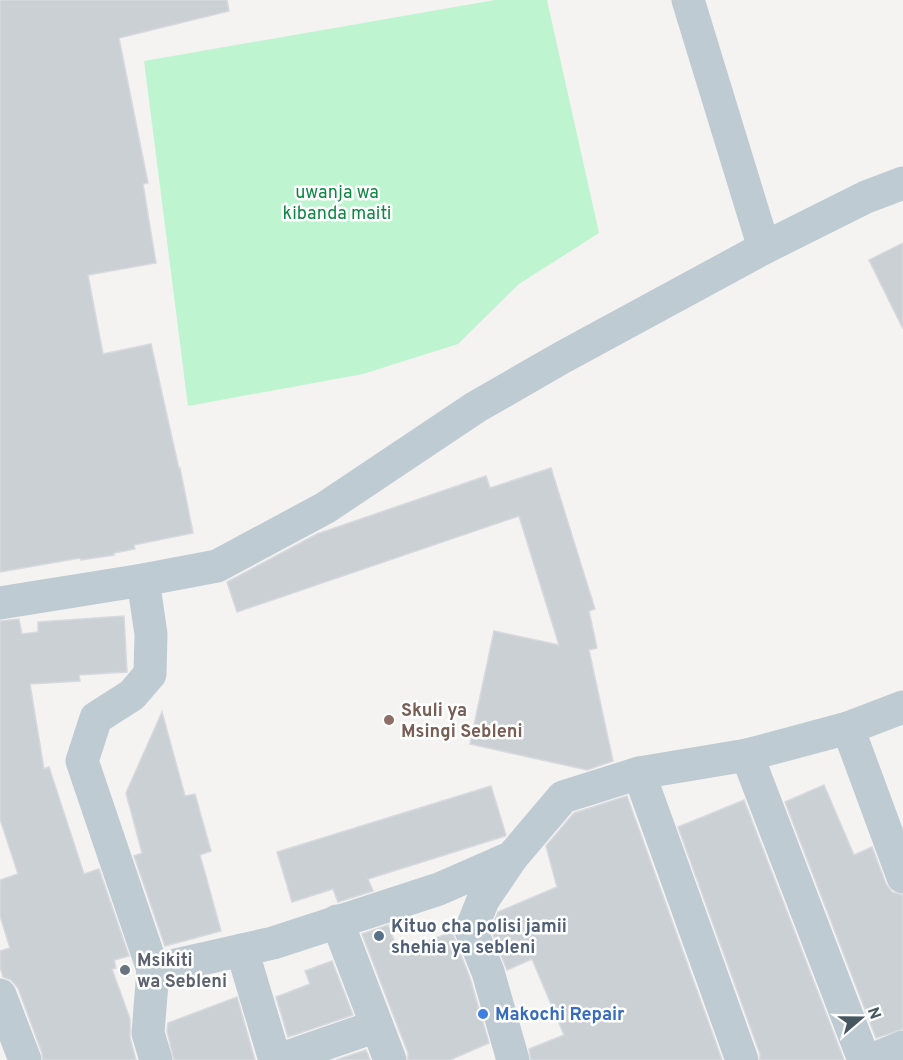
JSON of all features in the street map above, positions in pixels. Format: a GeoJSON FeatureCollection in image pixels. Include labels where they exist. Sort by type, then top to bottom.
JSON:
{"type":"FeatureCollection","features":[{"type":"Feature","properties":{"kind":"street"},"geometry":{"type":"LineString","coordinates":[[688,0],[764,248]]}},
{"type":"Feature","properties":{"kind":"street"},"geometry":{"type":"LineString","coordinates":[[0,603],[217,566],[325,508],[476,407],[553,362],[764,248],[866,197],[903,183]]}},
{"type":"Feature","properties":{"kind":"street"},"geometry":{"type":"LineString","coordinates":[[143,580],[151,634],[150,674],[132,695],[96,718],[82,761],[153,970],[147,1033],[156,1060]]}},
{"type":"Feature","properties":{"kind":"street"},"geometry":{"type":"LineString","coordinates":[[513,1060],[488,972],[471,930],[483,900],[513,857],[563,797],[639,773],[747,756],[848,728],[903,707]]}},
{"type":"Feature","properties":{"kind":"street"},"geometry":{"type":"LineString","coordinates":[[848,728],[903,877]]}},
{"type":"Feature","properties":{"kind":"street"},"geometry":{"type":"LineString","coordinates":[[747,756],[864,1060]]}},
{"type":"Feature","properties":{"kind":"street"},"geometry":{"type":"LineString","coordinates":[[639,773],[742,1060]]}},
{"type":"Feature","properties":{"kind":"street"},"geometry":{"type":"LineString","coordinates":[[153,970],[273,943],[439,889],[513,857]]}},
{"type":"Feature","properties":{"kind":"street"},"geometry":{"type":"LineString","coordinates":[[337,921],[390,1060]]}},
{"type":"Feature","properties":{"kind":"street"},"geometry":{"type":"LineString","coordinates":[[242,950],[276,1060],[377,1026]]}},
{"type":"Feature","properties":{"kind":"street"},"geometry":{"type":"LineString","coordinates":[[0,995],[25,1060]]}},
{"type":"Feature","properties":{"kind":"street"},"geometry":{"type":"LineString","coordinates":[[870,1060],[903,1047]]}},
{"type":"Feature","properties":{"kind":"green space","name":"uwanja wa kibanda maiti"},"geometry":{"type":"Polygon","coordinates":[[[495,0],[547,0],[599,233],[519,284],[458,344],[363,374],[188,406],[144,61],[495,0]]]}},
{"type":"Feature","properties":{"kind":"building"},"geometry":{"type":"Polygon","coordinates":[[[0,0],[227,0],[229,11],[119,38],[148,183],[143,184],[156,263],[88,275],[103,354],[151,344],[193,533],[134,545],[135,549],[114,553],[114,555],[81,560],[80,558],[0,572],[0,0]]]}},
{"type":"Feature","properties":{"kind":"building"},"geometry":{"type":"Polygon","coordinates":[[[903,243],[903,329],[869,260],[903,243]]]}},
{"type":"Feature","properties":{"kind":"building"},"geometry":{"type":"Polygon","coordinates":[[[551,468],[595,609],[589,611],[597,648],[589,650],[613,761],[587,770],[470,744],[494,631],[559,645],[519,516],[237,612],[227,582],[317,534],[486,476],[490,488],[551,468]]]}},
{"type":"Feature","properties":{"kind":"building"},"geometry":{"type":"Polygon","coordinates":[[[124,616],[127,672],[79,675],[80,681],[30,684],[44,769],[49,767],[84,874],[99,869],[129,956],[114,960],[116,968],[112,969],[130,1019],[130,1038],[136,1060],[43,1060],[18,988],[11,980],[3,977],[0,967],[0,951],[10,948],[0,916],[0,880],[18,874],[0,819],[0,621],[19,619],[22,634],[38,632],[38,622],[124,616]]]}},
{"type":"Feature","properties":{"kind":"building"},"geometry":{"type":"Polygon","coordinates":[[[162,712],[185,796],[195,794],[211,851],[200,855],[221,931],[165,946],[134,856],[142,853],[126,793],[162,712]]]}},
{"type":"Feature","properties":{"kind":"building"},"geometry":{"type":"Polygon","coordinates":[[[824,785],[854,855],[872,847],[886,884],[892,892],[903,895],[903,1029],[876,1038],[785,802],[824,785]]]}},
{"type":"Feature","properties":{"kind":"building"},"geometry":{"type":"Polygon","coordinates":[[[491,786],[505,836],[368,879],[373,891],[338,902],[333,889],[292,902],[277,852],[491,786]]]}},
{"type":"Feature","properties":{"kind":"building"},"geometry":{"type":"Polygon","coordinates":[[[627,796],[722,1060],[531,1060],[529,1049],[564,1035],[532,959],[507,970],[491,930],[498,912],[557,887],[546,846],[574,813],[627,796]]]}},
{"type":"Feature","properties":{"kind":"building"},"geometry":{"type":"Polygon","coordinates":[[[744,800],[844,1060],[760,1060],[760,1054],[678,827],[744,800]]]}},
{"type":"Feature","properties":{"kind":"building"},"geometry":{"type":"Polygon","coordinates":[[[388,925],[399,953],[453,931],[470,978],[489,1043],[450,1060],[408,1060],[408,1053],[362,934],[388,925]]]}},
{"type":"Feature","properties":{"kind":"building"},"geometry":{"type":"Polygon","coordinates":[[[332,961],[353,1015],[288,1037],[276,997],[310,984],[305,971],[332,961]]]}},
{"type":"Feature","properties":{"kind":"building"},"geometry":{"type":"Polygon","coordinates":[[[237,997],[255,1060],[174,1060],[167,1031],[168,1023],[237,997]]]}},
{"type":"Feature","properties":{"kind":"building"},"geometry":{"type":"Polygon","coordinates":[[[366,1050],[370,1060],[336,1060],[366,1050]]]}},
{"type":"Feature","properties":{"kind":"place","name":"Skuli ya Msingi Sebleni"},"geometry":{"type":"Point","coordinates":[389,720]}},
{"type":"Feature","properties":{"kind":"place","name":"Kituo cha polisi jamii shehia ya sebleni"},"geometry":{"type":"Point","coordinates":[379,936]}},
{"type":"Feature","properties":{"kind":"place","name":"Msikiti wa Sebleni"},"geometry":{"type":"Point","coordinates":[125,970]}},
{"type":"Feature","properties":{"kind":"place","name":"Makochi Repair"},"geometry":{"type":"Point","coordinates":[483,1014]}}]}
